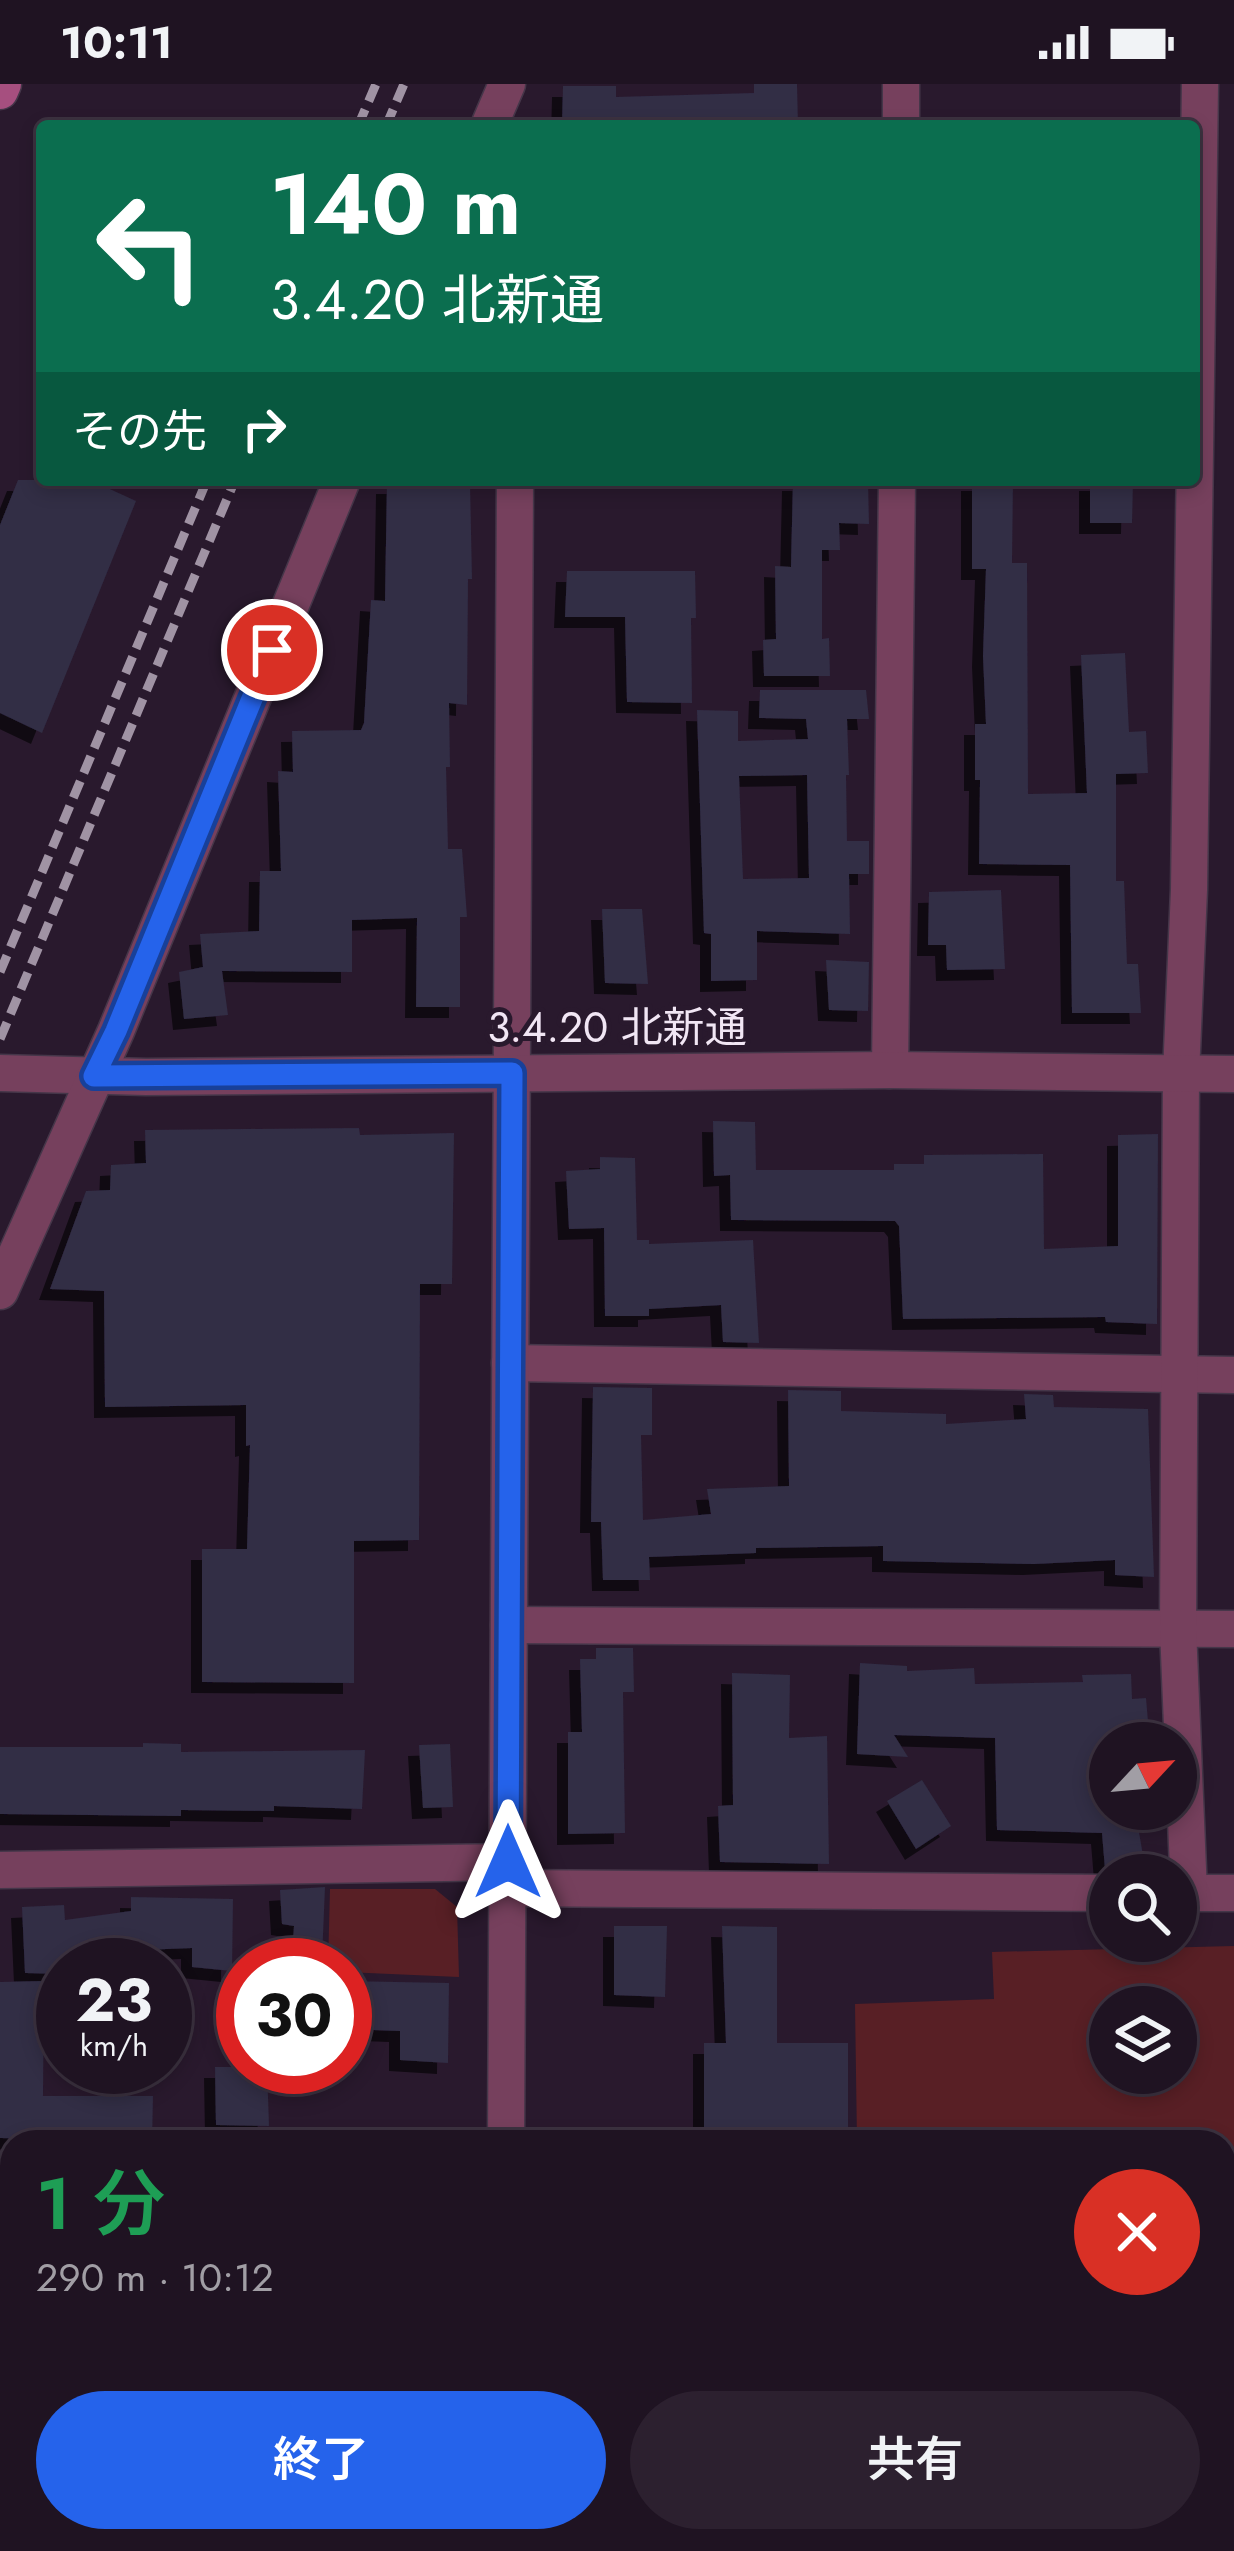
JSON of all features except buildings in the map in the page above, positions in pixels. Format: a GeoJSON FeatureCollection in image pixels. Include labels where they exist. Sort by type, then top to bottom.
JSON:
{"type":"FeatureCollection","features":[{"type":"Feature","properties":{"kind":"street"},"geometry":{"type":"LineString","coordinates":[[492,120],[507,84]]}},
{"type":"Feature","properties":{"kind":"street"},"geometry":{"type":"LineString","coordinates":[[901,120],[902,84]]}},
{"type":"Feature","properties":{"kind":"street"},"geometry":{"type":"LineString","coordinates":[[1199,120],[1200,84]]}},
{"type":"Feature","properties":{"kind":"street"},"geometry":{"type":"LineString","coordinates":[[0,1291],[116,1031],[340,486]]}},
{"type":"Feature","properties":{"kind":"street"},"geometry":{"type":"LineString","coordinates":[[506,2130],[514,486]]}},
{"type":"Feature","properties":{"kind":"street"},"geometry":{"type":"LineString","coordinates":[[890,1070],[897,486]]}},
{"type":"Feature","properties":{"kind":"street"},"geometry":{"type":"LineString","coordinates":[[1182,1854],[1178,1629],[1181,1074],[1189,890],[1193,486]]}},
{"type":"Feature","properties":{"kind":"street","name":"3.4.20 北新通"},"geometry":{"type":"LineString","coordinates":[[0,1073],[890,1070],[1234,1074]]}},
{"type":"Feature","properties":{"kind":"street"},"geometry":{"type":"LineString","coordinates":[[510,1363],[1234,1375]]}},
{"type":"Feature","properties":{"kind":"street"},"geometry":{"type":"LineString","coordinates":[[509,1625],[1234,1629]]}},
{"type":"Feature","properties":{"kind":"street"},"geometry":{"type":"LineString","coordinates":[[0,1870],[508,1875],[1089,1892]]}},
{"type":"Feature","properties":{"kind":"street"},"geometry":{"type":"LineString","coordinates":[[1197,1893],[1234,1893]]}},
{"type":"Feature","properties":{"kind":"shaded area"},"geometry":{"type":"Polygon","coordinates":[[[330,1889],[435,1889],[457,1907],[459,1977],[372,1973],[372,1938],[329,1938],[330,1889]]]}},
{"type":"Feature","properties":{"kind":"shaded area"},"geometry":{"type":"Polygon","coordinates":[[[1234,1946],[1234,2130],[857,2130],[855,2004],[994,1999],[992,1952],[1089,1950],[1089,1962],[1197,1962],[1197,1947],[1234,1946]]]}},
{"type":"Feature","properties":{"kind":"railway"},"geometry":{"type":"LineString","coordinates":[[361,120],[376,84]]}},
{"type":"Feature","properties":{"kind":"railway"},"geometry":{"type":"LineString","coordinates":[[389,120],[404,84]]}},
{"type":"Feature","properties":{"kind":"railway"},"geometry":{"type":"LineString","coordinates":[[0,972],[204,486]]}},
{"type":"Feature","properties":{"kind":"railway"},"geometry":{"type":"LineString","coordinates":[[0,1039],[232,486]]}},
{"type":"Feature","properties":{"kind":"route"},"geometry":{"type":"LineString","coordinates":[[272,650],[94,1076],[512,1073],[508,1862]]}}]}
